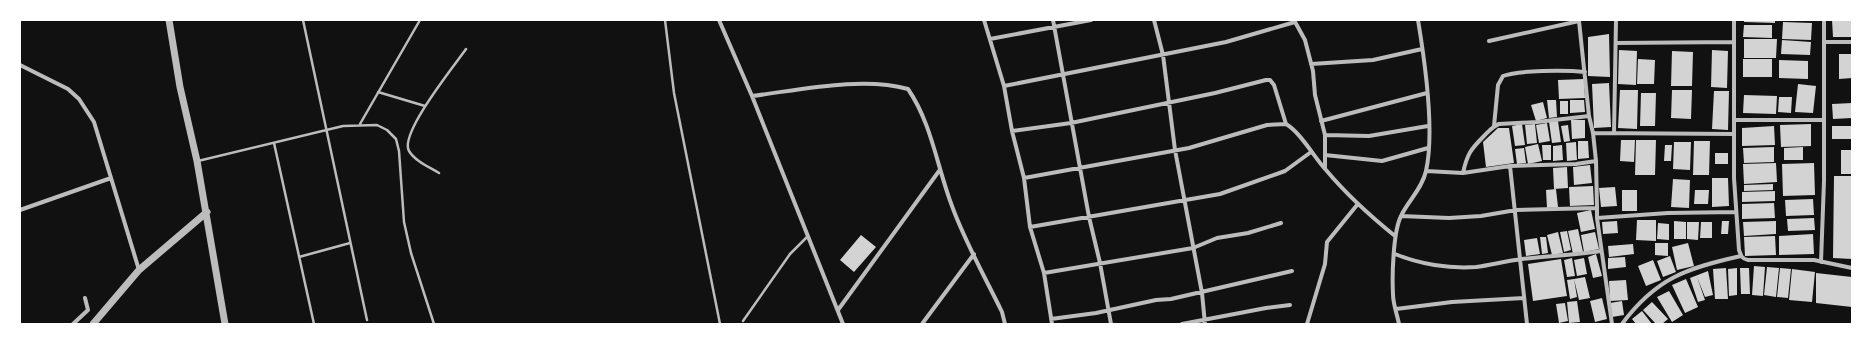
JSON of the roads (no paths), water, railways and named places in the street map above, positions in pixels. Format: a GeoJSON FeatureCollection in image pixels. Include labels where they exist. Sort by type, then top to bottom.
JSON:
{"type":"FeatureCollection","features":[{"type":"Feature","properties":{"kind":"street"},"geometry":{"type":"LineString","coordinates":[[169,20],[180,88],[207,212],[213,259],[225,324]]}},
{"type":"Feature","properties":{"kind":"street"},"geometry":{"type":"LineString","coordinates":[[719,20],[752,96],[843,324]]}},
{"type":"Feature","properties":{"kind":"street"},"geometry":{"type":"LineString","coordinates":[[984,20],[1004,86],[1012,131],[1024,178],[1030,227],[1044,273],[1052,322],[1156,300],[1171,299],[1202,293],[1292,270]]}},
{"type":"Feature","properties":{"kind":"street"},"geometry":{"type":"LineString","coordinates":[[1053,20],[1064,75],[1088,217],[1100,263],[1111,324]]}},
{"type":"Feature","properties":{"kind":"street"},"geometry":{"type":"LineString","coordinates":[[990,40],[1054,26],[1092,20]]}},
{"type":"Feature","properties":{"kind":"street"},"geometry":{"type":"LineString","coordinates":[[1154,20],[1163,55],[1175,150],[1202,293],[1204,322]]}},
{"type":"Feature","properties":{"kind":"street"},"geometry":{"type":"LineString","coordinates":[[1399,324],[1392,295],[1395,236],[1401,216],[1422,183],[1426,171],[1428,148],[1427,93],[1418,20]]}},
{"type":"Feature","properties":{"kind":"street"},"geometry":{"type":"LineString","coordinates":[[1489,41],[1579,20],[1589,116],[1593,133],[1596,161],[1597,218],[1612,324]]}},
{"type":"Feature","properties":{"kind":"street"},"geometry":{"type":"LineString","coordinates":[[1614,133],[1616,20]]}},
{"type":"Feature","properties":{"kind":"street"},"geometry":{"type":"LineString","coordinates":[[1734,20],[1736,212],[1741,256],[1748,260],[1821,262],[1852,268]]}},
{"type":"Feature","properties":{"kind":"street"},"geometry":{"type":"LineString","coordinates":[[1821,262],[1824,181],[1824,20]]}},
{"type":"Feature","properties":{"kind":"street"},"geometry":{"type":"LineString","coordinates":[[1004,86],[1226,42],[1294,21],[1305,40],[1311,64],[1321,121],[1325,135],[1325,170]]}},
{"type":"Feature","properties":{"kind":"street"},"geometry":{"type":"LineString","coordinates":[[1616,43],[1734,42]]}},
{"type":"Feature","properties":{"kind":"street"},"geometry":{"type":"LineString","coordinates":[[1824,42],[1852,42]]}},
{"type":"Feature","properties":{"kind":"street"},"geometry":{"type":"LineString","coordinates":[[1311,64],[1373,60],[1422,49]]}},
{"type":"Feature","properties":{"kind":"street"},"geometry":{"type":"LineString","coordinates":[[20,65],[68,89],[79,99],[94,122],[139,270]]}},
{"type":"Feature","properties":{"kind":"street"},"geometry":{"type":"LineString","coordinates":[[1494,126],[1498,85],[1503,76],[1509,74],[1548,72],[1585,72]]}},
{"type":"Feature","properties":{"kind":"street"},"geometry":{"type":"LineString","coordinates":[[1012,131],[1071,123],[1215,93],[1255,82],[1270,80],[1274,86],[1286,124],[1296,132],[1325,170],[1357,205],[1395,236]]}},
{"type":"Feature","properties":{"kind":"street"},"geometry":{"type":"LineString","coordinates":[[752,96],[869,83],[892,85],[908,89],[925,118],[939,171],[952,208],[1002,312],[1005,324]]}},
{"type":"Feature","properties":{"kind":"street"},"geometry":{"type":"LineString","coordinates":[[1321,121],[1427,93]]}},
{"type":"Feature","properties":{"kind":"street"},"geometry":{"type":"LineString","coordinates":[[1463,173],[1468,154],[1474,145],[1494,126],[1503,123],[1537,122],[1589,116]]}},
{"type":"Feature","properties":{"kind":"street"},"geometry":{"type":"LineString","coordinates":[[1734,120],[1824,120]]}},
{"type":"Feature","properties":{"kind":"street"},"geometry":{"type":"LineString","coordinates":[[1024,178],[1175,150],[1267,125],[1286,124]]}},
{"type":"Feature","properties":{"kind":"street"},"geometry":{"type":"LineString","coordinates":[[1325,135],[1369,136],[1428,126]]}},
{"type":"Feature","properties":{"kind":"street"},"geometry":{"type":"LineString","coordinates":[[1593,133],[1734,134]]}},
{"type":"Feature","properties":{"kind":"street"},"geometry":{"type":"LineString","coordinates":[[1325,155],[1382,161],[1428,148]]}},
{"type":"Feature","properties":{"kind":"street"},"geometry":{"type":"LineString","coordinates":[[1030,227],[1220,194],[1285,171],[1311,152]]}},
{"type":"Feature","properties":{"kind":"street"},"geometry":{"type":"LineString","coordinates":[[1426,171],[1463,173],[1510,166],[1576,164],[1596,161]]}},
{"type":"Feature","properties":{"kind":"street"},"geometry":{"type":"LineString","coordinates":[[1510,166],[1516,210],[1527,324]]}},
{"type":"Feature","properties":{"kind":"street"},"geometry":{"type":"LineString","coordinates":[[838,310],[939,171]]}},
{"type":"Feature","properties":{"kind":"street"},"geometry":{"type":"LineString","coordinates":[[20,210],[111,178]]}},
{"type":"Feature","properties":{"kind":"street"},"geometry":{"type":"LineString","coordinates":[[1307,324],[1326,264],[1327,242],[1357,205]]}},
{"type":"Feature","properties":{"kind":"street"},"geometry":{"type":"LineString","coordinates":[[1401,216],[1448,218],[1481,216],[1516,210],[1597,208]]}},
{"type":"Feature","properties":{"kind":"street"},"geometry":{"type":"LineString","coordinates":[[93,324],[139,270],[207,212]]}},
{"type":"Feature","properties":{"kind":"street"},"geometry":{"type":"LineString","coordinates":[[1597,218],[1668,213],[1736,212]]}},
{"type":"Feature","properties":{"kind":"street"},"geometry":{"type":"LineString","coordinates":[[1044,273],[1193,248],[1216,238],[1248,233],[1281,223]]}},
{"type":"Feature","properties":{"kind":"street"},"geometry":{"type":"LineString","coordinates":[[1395,254],[1407,259],[1435,265],[1476,267],[1521,259],[1577,255],[1601,251]]}},
{"type":"Feature","properties":{"kind":"street"},"geometry":{"type":"LineString","coordinates":[[922,324],[974,254]]}},
{"type":"Feature","properties":{"kind":"street"},"geometry":{"type":"LineString","coordinates":[[1622,324],[1650,291],[1674,275],[1713,262],[1741,256]]}},
{"type":"Feature","properties":{"kind":"street"},"geometry":{"type":"LineString","coordinates":[[73,324],[88,310],[85,298]]}},
{"type":"Feature","properties":{"kind":"street"},"geometry":{"type":"LineString","coordinates":[[1396,309],[1452,302],[1524,298]]}},
{"type":"Feature","properties":{"kind":"street"},"geometry":{"type":"LineString","coordinates":[[1182,324],[1204,322],[1266,308],[1290,305]]}},
{"type":"Feature","properties":{"kind":"lane"},"geometry":{"type":"LineString","coordinates":[[303,20],[367,320]]}},
{"type":"Feature","properties":{"kind":"lane"},"geometry":{"type":"LineString","coordinates":[[360,124],[420,20]]}},
{"type":"Feature","properties":{"kind":"lane"},"geometry":{"type":"LineString","coordinates":[[665,20],[674,93],[720,324]]}},
{"type":"Feature","properties":{"kind":"lane"},"geometry":{"type":"LineString","coordinates":[[439,173],[421,162],[410,152],[407,144],[410,134],[425,106],[466,49]]}},
{"type":"Feature","properties":{"kind":"lane"},"geometry":{"type":"LineString","coordinates":[[378,92],[425,106]]}},
{"type":"Feature","properties":{"kind":"lane"},"geometry":{"type":"LineString","coordinates":[[197,161],[343,126],[360,124],[377,125],[387,130],[396,139],[399,151],[404,222],[411,253],[434,324]]}},
{"type":"Feature","properties":{"kind":"lane"},"geometry":{"type":"LineString","coordinates":[[274,143],[314,324]]}},
{"type":"Feature","properties":{"kind":"lane"},"geometry":{"type":"LineString","coordinates":[[743,321],[790,254],[808,236]]}},
{"type":"Feature","properties":{"kind":"lane"},"geometry":{"type":"LineString","coordinates":[[299,257],[350,243]]}}]}
